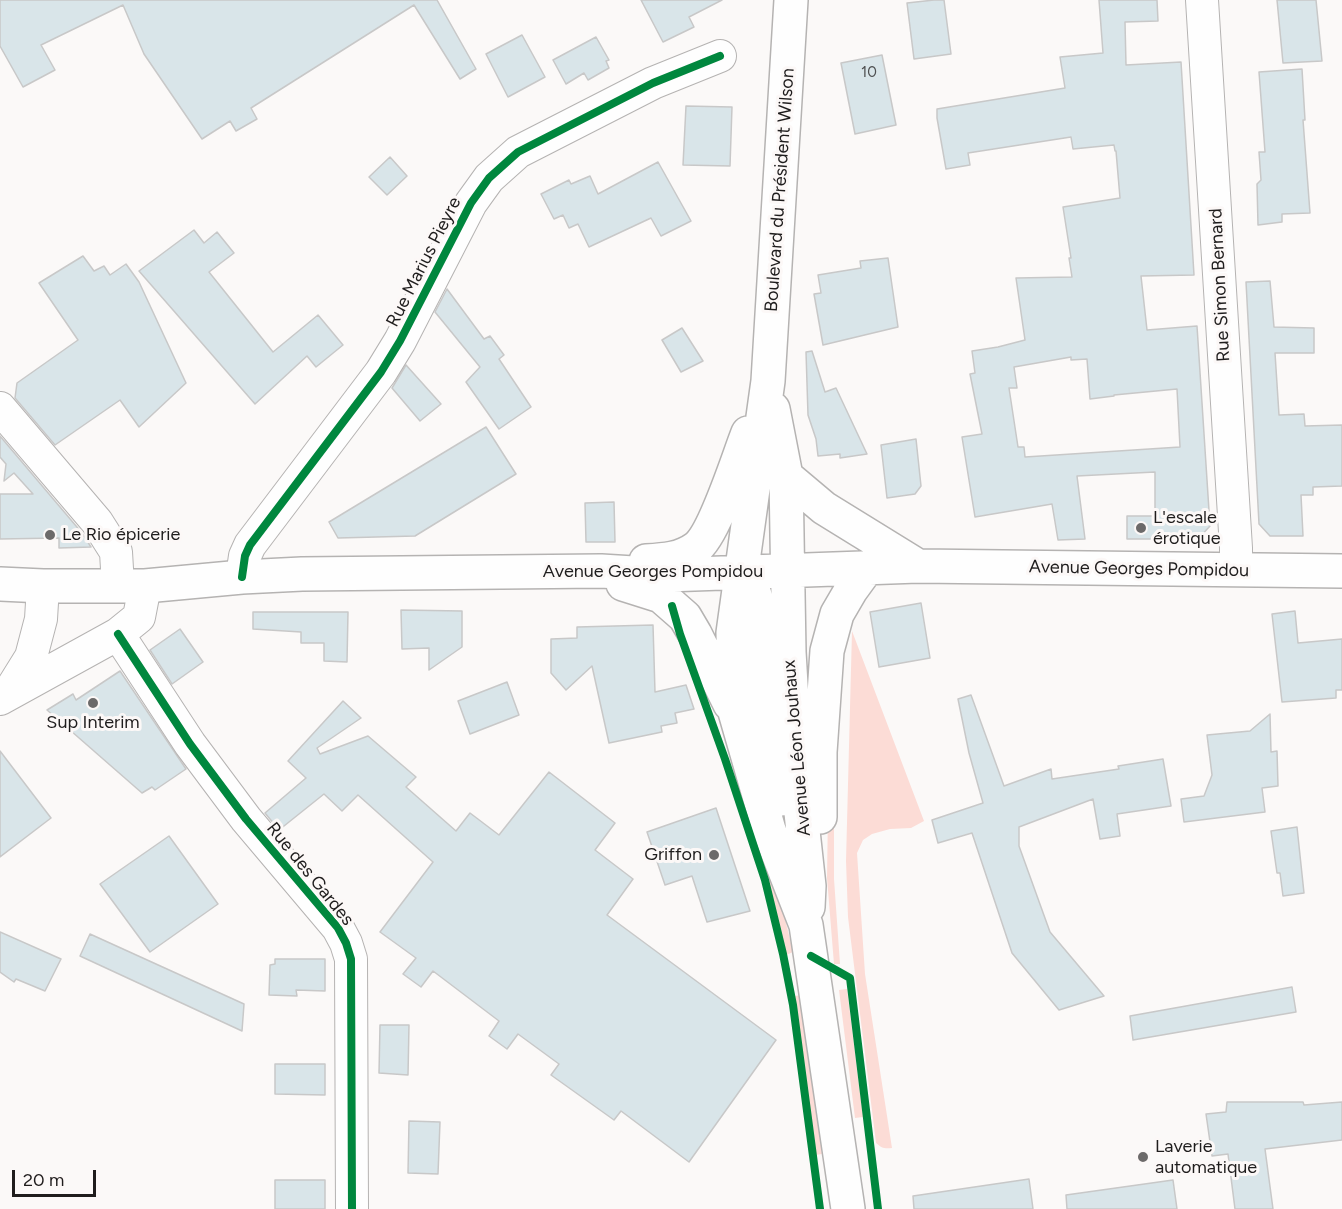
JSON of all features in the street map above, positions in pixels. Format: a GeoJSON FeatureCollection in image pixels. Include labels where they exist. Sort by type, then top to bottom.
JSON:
{"type":"FeatureCollection","features":[{"type":"Feature","properties":{"kind":"main road","name":"Boulevard du Président Wilson"},"geometry":{"type":"LineString","coordinates":[[742,572],[768,381],[791,0]]}},
{"type":"Feature","properties":{"kind":"main road","name":"Boulevard du Président Wilson"},"geometry":{"type":"LineString","coordinates":[[768,381],[786,476],[788,571]]}},
{"type":"Feature","properties":{"kind":"main road"},"geometry":{"type":"LineString","coordinates":[[601,571],[626,562],[671,560],[696,548],[705,539],[714,522],[768,381]]}},
{"type":"Feature","properties":{"kind":"main road"},"geometry":{"type":"LineString","coordinates":[[786,476],[824,508],[918,566]]}},
{"type":"Feature","properties":{"kind":"main road","name":"Avenue Georges Pompidou"},"geometry":{"type":"LineString","coordinates":[[0,584],[131,586],[302,574],[601,571],[666,575],[918,566],[1342,570]]}},
{"type":"Feature","properties":{"kind":"main road"},"geometry":{"type":"LineString","coordinates":[[809,886],[819,857],[820,752],[826,651],[837,614],[867,568]]}},
{"type":"Feature","properties":{"kind":"main road"},"geometry":{"type":"LineString","coordinates":[[601,571],[618,582],[661,596],[685,617],[735,712]]}},
{"type":"Feature","properties":{"kind":"main road","name":"Avenue Léon Jouhaux"},"geometry":{"type":"LineString","coordinates":[[788,571],[789,652],[796,767],[809,886],[806,925],[848,1209]]}},
{"type":"Feature","properties":{"kind":"main road"},"geometry":{"type":"LineString","coordinates":[[742,572],[755,595],[760,652],[760,691],[791,845],[809,886]]}},
{"type":"Feature","properties":{"kind":"main road","name":"Avenue Léon Jouhaux"},"geometry":{"type":"LineString","coordinates":[[742,572],[733,633],[735,712],[769,830],[806,925]]}},
{"type":"Feature","properties":{"kind":"street","name":"Rue Simon Bernard"},"geometry":{"type":"LineString","coordinates":[[1202,0],[1236,569]]}},
{"type":"Feature","properties":{"kind":"street","name":"Rue Marius Pieyre"},"geometry":{"type":"LineString","coordinates":[[242,578],[245,556],[250,545],[381,372],[400,341],[471,203],[489,178],[518,152],[653,83],[720,56]]}},
{"type":"Feature","properties":{"kind":"street"},"geometry":{"type":"LineString","coordinates":[[0,408],[97,522],[116,552],[131,586],[140,617],[118,634],[4,697]]}},
{"type":"Feature","properties":{"kind":"street"},"geometry":{"type":"LineString","coordinates":[[4,697],[31,657],[41,619],[43,586]]}},
{"type":"Feature","properties":{"kind":"street","name":"Rue des Gardes"},"geometry":{"type":"LineString","coordinates":[[118,634],[190,744],[246,819],[338,928],[346,943],[351,960],[352,1209]]}},
{"type":"Feature","properties":{"kind":"shaded area"},"geometry":{"type":"Polygon","coordinates":[[[852,631],[924,821],[911,828],[890,829],[872,834],[863,840],[857,853],[865,974],[892,1148],[883,1148],[876,1143],[848,917],[846,861],[852,631]]]}},
{"type":"Feature","properties":{"kind":"shaded area"},"geometry":{"type":"Polygon","coordinates":[[[840,697],[834,811],[834,879],[840,964],[834,964],[827,878],[828,811],[840,697]]]}},
{"type":"Feature","properties":{"kind":"shaded area"},"geometry":{"type":"Polygon","coordinates":[[[742,780],[775,877],[793,952],[786,955],[767,879],[735,783],[742,780]]]}},
{"type":"Feature","properties":{"kind":"shaded area"},"geometry":{"type":"Polygon","coordinates":[[[847,989],[863,1117],[855,1118],[839,990],[847,989]]]}},
{"type":"Feature","properties":{"kind":"shaded area"},"geometry":{"type":"Polygon","coordinates":[[[802,995],[822,1154],[815,1155],[795,996],[802,995]]]}},
{"type":"Feature","properties":{"kind":"building"},"geometry":{"type":"Polygon","coordinates":[[[0,0],[437,0],[476,69],[460,79],[414,5],[251,108],[257,119],[236,131],[230,121],[202,139],[144,54],[123,5],[41,45],[55,70],[23,87],[0,46],[0,0]]]}},
{"type":"Feature","properties":{"kind":"building"},"geometry":{"type":"Polygon","coordinates":[[[641,0],[722,0],[689,17],[694,27],[663,42],[641,0]]]}},
{"type":"Feature","properties":{"kind":"building"},"geometry":{"type":"Polygon","coordinates":[[[944,0],[951,54],[914,59],[907,3],[944,0]]]}},
{"type":"Feature","properties":{"kind":"building"},"geometry":{"type":"Polygon","coordinates":[[[1099,0],[1157,0],[1158,21],[1125,22],[1126,65],[1181,62],[1194,275],[1141,276],[1147,330],[1197,326],[1210,526],[1198,539],[1127,539],[1127,516],[1155,516],[1155,472],[1077,476],[1085,539],[1058,540],[1052,504],[975,517],[962,437],[982,434],[970,374],[975,373],[972,351],[1025,340],[1016,278],[1072,277],[1063,207],[1120,198],[1116,151],[1114,145],[1073,149],[1071,137],[968,153],[970,165],[946,169],[937,109],[1065,88],[1060,57],[1103,53],[1099,0]],[[1071,357],[1014,367],[1017,388],[1009,388],[1018,447],[1024,447],[1025,457],[1180,447],[1177,389],[1090,399],[1087,359],[1071,360],[1071,357]]]}},
{"type":"Feature","properties":{"kind":"building"},"geometry":{"type":"Polygon","coordinates":[[[1277,0],[1316,0],[1322,61],[1283,63],[1277,0]]]}},
{"type":"Feature","properties":{"kind":"building"},"geometry":{"type":"Polygon","coordinates":[[[522,35],[545,77],[508,97],[486,54],[522,35]]]}},
{"type":"Feature","properties":{"kind":"building"},"geometry":{"type":"Polygon","coordinates":[[[596,37],[609,60],[606,61],[609,68],[588,80],[584,73],[566,84],[553,60],[596,37]]]}},
{"type":"Feature","properties":{"kind":"building"},"geometry":{"type":"Polygon","coordinates":[[[882,55],[896,125],[855,134],[841,63],[882,55]]]}},
{"type":"Feature","properties":{"kind":"building"},"geometry":{"type":"Polygon","coordinates":[[[1302,69],[1305,120],[1303,120],[1310,213],[1282,214],[1282,222],[1258,225],[1257,184],[1261,180],[1259,152],[1265,152],[1259,72],[1302,69]]]}},
{"type":"Feature","properties":{"kind":"building"},"geometry":{"type":"Polygon","coordinates":[[[686,106],[732,107],[730,166],[683,165],[686,106]]]}},
{"type":"Feature","properties":{"kind":"building"},"geometry":{"type":"Polygon","coordinates":[[[390,157],[407,176],[387,195],[369,177],[390,157]]]}},
{"type":"Feature","properties":{"kind":"building"},"geometry":{"type":"Polygon","coordinates":[[[658,162],[691,221],[661,236],[651,218],[589,247],[578,224],[569,228],[563,215],[554,219],[541,194],[569,180],[571,184],[590,176],[598,194],[658,162]]]}},
{"type":"Feature","properties":{"kind":"building"},"geometry":{"type":"Polygon","coordinates":[[[194,230],[204,243],[217,232],[234,253],[209,272],[273,352],[318,315],[343,345],[316,367],[307,356],[255,404],[139,271],[194,230]]]}},
{"type":"Feature","properties":{"kind":"building"},"geometry":{"type":"Polygon","coordinates":[[[83,256],[94,271],[104,266],[110,275],[126,264],[139,282],[186,383],[139,427],[120,400],[55,445],[15,398],[17,383],[78,340],[39,283],[83,256]]]}},
{"type":"Feature","properties":{"kind":"building"},"geometry":{"type":"Polygon","coordinates":[[[888,258],[898,327],[823,345],[814,294],[821,293],[818,275],[861,268],[860,261],[888,258]]]}},
{"type":"Feature","properties":{"kind":"building"},"geometry":{"type":"Polygon","coordinates":[[[1270,281],[1274,327],[1314,328],[1314,353],[1275,353],[1279,415],[1304,414],[1305,426],[1342,425],[1342,486],[1313,487],[1313,495],[1301,495],[1303,536],[1270,536],[1259,524],[1246,282],[1270,281]]]}},
{"type":"Feature","properties":{"kind":"building"},"geometry":{"type":"Polygon","coordinates":[[[447,289],[484,339],[490,336],[504,355],[499,359],[531,407],[499,429],[466,382],[480,367],[435,312],[447,289]]]}},
{"type":"Feature","properties":{"kind":"building"},"geometry":{"type":"Polygon","coordinates":[[[682,328],[703,361],[681,372],[662,340],[682,328]]]}},
{"type":"Feature","properties":{"kind":"building"},"geometry":{"type":"Polygon","coordinates":[[[812,351],[825,392],[836,388],[867,454],[840,458],[840,454],[818,456],[816,439],[808,415],[806,352],[812,351]]]}},
{"type":"Feature","properties":{"kind":"building"},"geometry":{"type":"Polygon","coordinates":[[[406,365],[441,404],[420,421],[392,388],[406,365]]]}},
{"type":"Feature","properties":{"kind":"building"},"geometry":{"type":"Polygon","coordinates":[[[486,427],[516,474],[415,536],[338,538],[329,522],[486,427]]]}},
{"type":"Feature","properties":{"kind":"building"},"geometry":{"type":"Polygon","coordinates":[[[0,436],[82,533],[91,547],[59,548],[59,538],[0,539],[0,494],[33,494],[14,473],[4,481],[6,464],[0,457],[0,436]]]}},
{"type":"Feature","properties":{"kind":"building"},"geometry":{"type":"Polygon","coordinates":[[[916,439],[921,486],[915,494],[887,498],[881,445],[916,439]]]}},
{"type":"Feature","properties":{"kind":"building"},"geometry":{"type":"Polygon","coordinates":[[[614,502],[615,542],[586,542],[585,503],[614,502]]]}},
{"type":"Feature","properties":{"kind":"building"},"geometry":{"type":"Polygon","coordinates":[[[921,603],[930,658],[879,667],[870,612],[921,603]]]}},
{"type":"Feature","properties":{"kind":"building"},"geometry":{"type":"Polygon","coordinates":[[[401,610],[462,611],[462,647],[429,670],[429,648],[402,649],[401,610]]]}},
{"type":"Feature","properties":{"kind":"building"},"geometry":{"type":"Polygon","coordinates":[[[1295,611],[1298,643],[1342,639],[1342,690],[1336,690],[1336,698],[1282,702],[1272,614],[1295,611]]]}},
{"type":"Feature","properties":{"kind":"building"},"geometry":{"type":"Polygon","coordinates":[[[253,612],[348,612],[347,662],[324,661],[324,643],[301,643],[301,632],[253,629],[253,612]]]}},
{"type":"Feature","properties":{"kind":"building"},"geometry":{"type":"Polygon","coordinates":[[[653,625],[655,692],[686,685],[694,709],[675,713],[677,723],[661,726],[662,732],[609,743],[592,666],[566,690],[551,673],[551,639],[577,638],[577,627],[653,625]]]}},
{"type":"Feature","properties":{"kind":"building"},"geometry":{"type":"Polygon","coordinates":[[[180,629],[203,662],[172,684],[150,650],[180,629]]]}},
{"type":"Feature","properties":{"kind":"building"},"geometry":{"type":"Polygon","coordinates":[[[120,671],[186,769],[155,790],[152,787],[142,793],[47,710],[73,694],[76,700],[120,671]]]}},
{"type":"Feature","properties":{"kind":"building"},"geometry":{"type":"Polygon","coordinates":[[[507,682],[519,715],[470,734],[458,701],[507,682]]]}},
{"type":"Feature","properties":{"kind":"building"},"geometry":{"type":"Polygon","coordinates":[[[971,695],[1004,786],[1051,769],[1052,779],[1119,769],[1118,766],[1163,759],[1171,806],[1117,814],[1120,836],[1100,839],[1093,799],[1019,827],[1019,846],[1050,932],[1104,996],[1059,1010],[1012,953],[972,833],[938,843],[932,820],[983,803],[969,753],[958,699],[971,695]]]}},
{"type":"Feature","properties":{"kind":"building"},"geometry":{"type":"Polygon","coordinates":[[[343,701],[361,718],[317,748],[320,754],[368,736],[416,777],[406,787],[456,831],[470,813],[499,835],[549,772],[615,823],[595,850],[633,879],[607,915],[776,1040],[689,1162],[621,1111],[614,1120],[551,1075],[559,1064],[518,1034],[507,1049],[489,1036],[499,1021],[433,971],[421,987],[403,974],[416,958],[380,932],[433,862],[358,795],[342,811],[324,794],[279,830],[265,813],[306,778],[288,761],[343,701]]]}},
{"type":"Feature","properties":{"kind":"building"},"geometry":{"type":"Polygon","coordinates":[[[1270,714],[1271,752],[1277,751],[1278,786],[1262,788],[1265,812],[1184,822],[1181,799],[1204,796],[1212,775],[1207,735],[1250,731],[1270,714]]]}},
{"type":"Feature","properties":{"kind":"building"},"geometry":{"type":"Polygon","coordinates":[[[0,751],[51,818],[0,857],[0,751]]]}},
{"type":"Feature","properties":{"kind":"building"},"geometry":{"type":"Polygon","coordinates":[[[716,808],[750,911],[707,922],[692,876],[665,885],[647,832],[716,808]]]}},
{"type":"Feature","properties":{"kind":"building"},"geometry":{"type":"Polygon","coordinates":[[[1297,827],[1304,893],[1283,896],[1271,831],[1297,827]]]}},
{"type":"Feature","properties":{"kind":"building"},"geometry":{"type":"Polygon","coordinates":[[[169,836],[218,904],[150,952],[100,884],[169,836]]]}},
{"type":"Feature","properties":{"kind":"building"},"geometry":{"type":"Polygon","coordinates":[[[0,932],[61,959],[45,991],[16,979],[14,982],[0,972],[0,932]]]}},
{"type":"Feature","properties":{"kind":"building"},"geometry":{"type":"Polygon","coordinates":[[[90,934],[244,1004],[242,1031],[80,956],[90,934]]]}},
{"type":"Feature","properties":{"kind":"building"},"geometry":{"type":"Polygon","coordinates":[[[275,959],[325,959],[325,991],[296,990],[297,996],[269,995],[270,965],[275,964],[275,959]]]}},
{"type":"Feature","properties":{"kind":"building"},"geometry":{"type":"Polygon","coordinates":[[[1292,987],[1296,1012],[1133,1040],[1130,1016],[1292,987]]]}},
{"type":"Feature","properties":{"kind":"building"},"geometry":{"type":"Polygon","coordinates":[[[380,1025],[409,1025],[408,1075],[379,1073],[380,1025]]]}},
{"type":"Feature","properties":{"kind":"building"},"geometry":{"type":"Polygon","coordinates":[[[275,1064],[325,1064],[325,1095],[275,1094],[275,1064]]]}},
{"type":"Feature","properties":{"kind":"building"},"geometry":{"type":"Polygon","coordinates":[[[1227,1102],[1303,1102],[1304,1105],[1342,1102],[1342,1140],[1265,1149],[1273,1209],[1235,1209],[1228,1154],[1212,1156],[1206,1114],[1226,1112],[1227,1102]]]}},
{"type":"Feature","properties":{"kind":"building"},"geometry":{"type":"Polygon","coordinates":[[[409,1121],[440,1122],[438,1174],[408,1173],[409,1121]]]}},
{"type":"Feature","properties":{"kind":"building"},"geometry":{"type":"Polygon","coordinates":[[[1029,1179],[1033,1209],[914,1209],[913,1196],[1029,1179]]]}},
{"type":"Feature","properties":{"kind":"building"},"geometry":{"type":"Polygon","coordinates":[[[275,1180],[325,1180],[325,1209],[275,1209],[275,1180]]]}},
{"type":"Feature","properties":{"kind":"building"},"geometry":{"type":"Polygon","coordinates":[[[1173,1180],[1177,1209],[1067,1209],[1066,1195],[1173,1180]]]}},
{"type":"Feature","properties":{"kind":"cycle path"},"geometry":{"type":"LineString","coordinates":[[242,577],[245,556],[250,545],[381,372],[400,341],[471,203],[489,178],[518,152],[653,83],[720,56]]}},
{"type":"Feature","properties":{"kind":"cycle path"},"geometry":{"type":"LineString","coordinates":[[672,606],[765,880],[793,1005],[820,1209]]}},
{"type":"Feature","properties":{"kind":"cycle path"},"geometry":{"type":"LineString","coordinates":[[118,634],[190,744],[246,819],[338,928],[346,943],[351,959],[352,1209]]}},
{"type":"Feature","properties":{"kind":"cycle path"},"geometry":{"type":"LineString","coordinates":[[811,956],[850,978],[878,1209]]}},
{"type":"Feature","properties":{"kind":"place","name":"L'escale érotique"},"geometry":{"type":"Point","coordinates":[1141,528]}},
{"type":"Feature","properties":{"kind":"place","name":"Le Rio épicerie"},"geometry":{"type":"Point","coordinates":[50,535]}},
{"type":"Feature","properties":{"kind":"place","name":"Sup Interim"},"geometry":{"type":"Point","coordinates":[93,703]}},
{"type":"Feature","properties":{"kind":"place","name":"Griffon"},"geometry":{"type":"Point","coordinates":[714,855]}},
{"type":"Feature","properties":{"kind":"place","name":"Laverie automatique"},"geometry":{"type":"Point","coordinates":[1143,1157]}}]}
